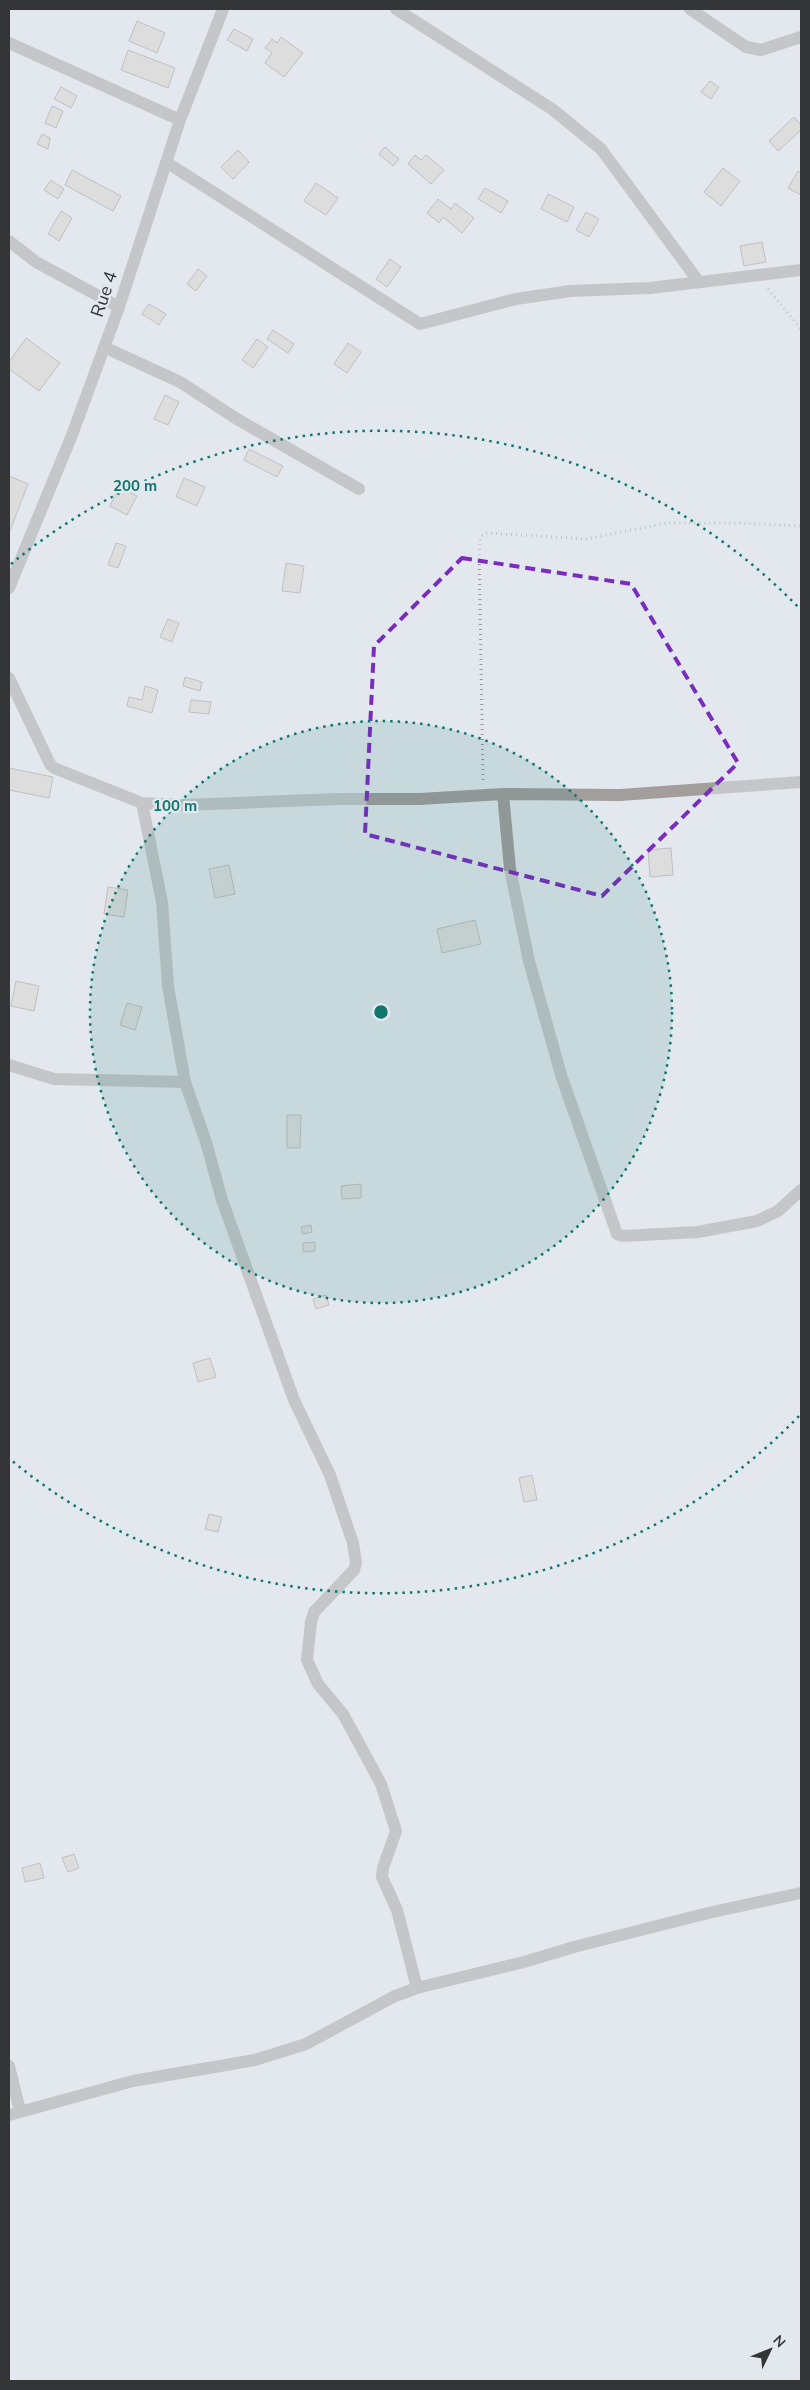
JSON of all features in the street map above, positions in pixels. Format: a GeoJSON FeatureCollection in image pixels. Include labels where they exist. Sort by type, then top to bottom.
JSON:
{"type":"FeatureCollection","features":[{"type":"Feature","properties":{"kind":"street","name":"Rue 4"},"geometry":{"type":"LineString","coordinates":[[9,588],[14,561],[72,435],[119,306],[180,120],[223,9]]}},
{"type":"Feature","properties":{"kind":"street"},"geometry":{"type":"LineString","coordinates":[[396,9],[552,109],[601,148],[699,282]]}},
{"type":"Feature","properties":{"kind":"street"},"geometry":{"type":"LineString","coordinates":[[690,9],[746,47],[761,50],[801,37]]}},
{"type":"Feature","properties":{"kind":"street"},"geometry":{"type":"LineString","coordinates":[[9,43],[180,120]]}},
{"type":"Feature","properties":{"kind":"street"},"geometry":{"type":"LineString","coordinates":[[166,162],[420,324],[516,299],[570,291],[650,288],[801,270]]}},
{"type":"Feature","properties":{"kind":"street"},"geometry":{"type":"LineString","coordinates":[[9,241],[44,266],[119,306]]}},
{"type":"Feature","properties":{"kind":"street"},"geometry":{"type":"LineString","coordinates":[[104,347],[180,382],[237,419],[359,490]]}},
{"type":"Feature","properties":{"kind":"street"},"geometry":{"type":"LineString","coordinates":[[9,678],[47,758],[54,768],[142,803],[226,805],[338,799],[420,799],[502,794],[620,795],[801,782]]}},
{"type":"Feature","properties":{"kind":"street"},"geometry":{"type":"LineString","coordinates":[[502,794],[510,869],[529,962],[562,1078],[617,1234],[623,1236],[698,1232],[757,1221],[778,1211],[801,1190]]}},
{"type":"Feature","properties":{"kind":"street"},"geometry":{"type":"LineString","coordinates":[[142,803],[162,902],[168,986],[185,1082],[206,1142],[222,1200],[290,1391],[330,1475],[353,1543],[356,1562],[354,1570],[314,1612],[311,1622],[307,1660],[318,1684],[343,1714],[384,1794],[396,1831],[383,1868],[382,1877],[398,1910],[417,1988]]}},
{"type":"Feature","properties":{"kind":"street"},"geometry":{"type":"LineString","coordinates":[[9,1065],[54,1079],[185,1082]]}},
{"type":"Feature","properties":{"kind":"street"},"geometry":{"type":"LineString","coordinates":[[9,2066],[15,2113],[132,2081],[264,2057],[306,2044],[395,1996],[417,1988],[524,1962],[574,1947],[708,1913],[801,1894]]}},
{"type":"Feature","properties":{"kind":"path"},"geometry":{"type":"LineString","coordinates":[[757,275],[801,328]]}},
{"type":"Feature","properties":{"kind":"path"},"geometry":{"type":"LineString","coordinates":[[483,795],[479,548],[481,536],[487,533],[586,539],[667,523],[737,523],[801,526]]}},
{"type":"Feature","properties":{"kind":"highlighted area"},"geometry":{"type":"Polygon","coordinates":[[[462,558],[631,584],[738,763],[602,896],[365,834],[374,646],[462,558]]]}},
{"type":"Feature","properties":{"kind":"building"},"geometry":{"type":"Polygon","coordinates":[[[137,21],[165,33],[157,53],[129,41],[137,21]]]}},
{"type":"Feature","properties":{"kind":"building"},"geometry":{"type":"Polygon","coordinates":[[[234,29],[253,39],[247,51],[227,40],[234,29]]]}},
{"type":"Feature","properties":{"kind":"building"},"geometry":{"type":"Polygon","coordinates":[[[281,37],[303,53],[284,77],[265,63],[272,53],[265,48],[272,39],[277,43],[281,37]]]}},
{"type":"Feature","properties":{"kind":"building"},"geometry":{"type":"Polygon","coordinates":[[[128,50],[175,68],[168,88],[121,70],[128,50]]]}},
{"type":"Feature","properties":{"kind":"building"},"geometry":{"type":"Polygon","coordinates":[[[710,81],[719,87],[711,99],[701,92],[710,81]]]}},
{"type":"Feature","properties":{"kind":"building"},"geometry":{"type":"Polygon","coordinates":[[[61,87],[77,96],[71,108],[54,99],[61,87]]]}},
{"type":"Feature","properties":{"kind":"building"},"geometry":{"type":"Polygon","coordinates":[[[52,106],[63,111],[56,128],[45,123],[52,106]]]}},
{"type":"Feature","properties":{"kind":"building"},"geometry":{"type":"Polygon","coordinates":[[[794,117],[801,125],[801,130],[778,151],[769,141],[794,117]]]}},
{"type":"Feature","properties":{"kind":"building"},"geometry":{"type":"Polygon","coordinates":[[[42,134],[50,138],[48,149],[37,144],[42,134]]]}},
{"type":"Feature","properties":{"kind":"building"},"geometry":{"type":"Polygon","coordinates":[[[385,147],[399,159],[393,166],[379,154],[385,147]]]}},
{"type":"Feature","properties":{"kind":"building"},"geometry":{"type":"Polygon","coordinates":[[[238,150],[249,162],[233,179],[221,167],[238,150]]]}},
{"type":"Feature","properties":{"kind":"building"},"geometry":{"type":"Polygon","coordinates":[[[415,155],[421,160],[426,155],[444,170],[431,184],[408,164],[415,155]]]}},
{"type":"Feature","properties":{"kind":"building"},"geometry":{"type":"Polygon","coordinates":[[[723,168],[740,181],[721,206],[704,192],[723,168]]]}},
{"type":"Feature","properties":{"kind":"building"},"geometry":{"type":"Polygon","coordinates":[[[72,170],[121,196],[113,211],[65,185],[72,170]]]}},
{"type":"Feature","properties":{"kind":"building"},"geometry":{"type":"Polygon","coordinates":[[[798,171],[801,173],[801,195],[788,188],[798,171]]]}},
{"type":"Feature","properties":{"kind":"building"},"geometry":{"type":"Polygon","coordinates":[[[51,180],[64,189],[58,199],[44,190],[51,180]]]}},
{"type":"Feature","properties":{"kind":"building"},"geometry":{"type":"Polygon","coordinates":[[[316,183],[338,198],[326,215],[304,201],[316,183]]]}},
{"type":"Feature","properties":{"kind":"building"},"geometry":{"type":"Polygon","coordinates":[[[485,188],[508,201],[501,213],[478,199],[485,188]]]}},
{"type":"Feature","properties":{"kind":"building"},"geometry":{"type":"Polygon","coordinates":[[[548,194],[574,207],[567,222],[541,209],[548,194]]]}},
{"type":"Feature","properties":{"kind":"building"},"geometry":{"type":"Polygon","coordinates":[[[438,199],[451,209],[455,203],[474,218],[462,233],[443,217],[439,223],[427,213],[438,199]]]}},
{"type":"Feature","properties":{"kind":"building"},"geometry":{"type":"Polygon","coordinates":[[[61,211],[72,218],[59,241],[48,234],[61,211]]]}},
{"type":"Feature","properties":{"kind":"building"},"geometry":{"type":"Polygon","coordinates":[[[586,212],[599,219],[589,237],[576,230],[586,212]]]}},
{"type":"Feature","properties":{"kind":"building"},"geometry":{"type":"Polygon","coordinates":[[[762,242],[766,262],[744,266],[740,246],[762,242]]]}},
{"type":"Feature","properties":{"kind":"building"},"geometry":{"type":"Polygon","coordinates":[[[390,259],[401,267],[387,287],[376,279],[390,259]]]}},
{"type":"Feature","properties":{"kind":"building"},"geometry":{"type":"Polygon","coordinates":[[[198,269],[207,276],[196,291],[187,284],[198,269]]]}},
{"type":"Feature","properties":{"kind":"building"},"geometry":{"type":"Polygon","coordinates":[[[149,304],[166,314],[159,325],[142,314],[149,304]]]}},
{"type":"Feature","properties":{"kind":"building"},"geometry":{"type":"Polygon","coordinates":[[[273,330],[294,344],[288,353],[267,339],[273,330]]]}},
{"type":"Feature","properties":{"kind":"building"},"geometry":{"type":"Polygon","coordinates":[[[26,338],[60,363],[39,391],[9,369],[9,362],[26,338]]]}},
{"type":"Feature","properties":{"kind":"building"},"geometry":{"type":"Polygon","coordinates":[[[257,339],[268,347],[253,368],[242,360],[257,339]]]}},
{"type":"Feature","properties":{"kind":"building"},"geometry":{"type":"Polygon","coordinates":[[[348,343],[361,352],[347,373],[334,364],[348,343]]]}},
{"type":"Feature","properties":{"kind":"building"},"geometry":{"type":"Polygon","coordinates":[[[165,395],[179,402],[168,425],[154,419],[165,395]]]}},
{"type":"Feature","properties":{"kind":"building"},"geometry":{"type":"Polygon","coordinates":[[[249,449],[283,466],[277,477],[244,460],[249,449]]]}},
{"type":"Feature","properties":{"kind":"building"},"geometry":{"type":"Polygon","coordinates":[[[9,476],[28,484],[9,533],[9,476]]]}},
{"type":"Feature","properties":{"kind":"building"},"geometry":{"type":"Polygon","coordinates":[[[184,478],[205,487],[197,506],[176,497],[184,478]]]}},
{"type":"Feature","properties":{"kind":"building"},"geometry":{"type":"Polygon","coordinates":[[[119,487],[137,496],[127,515],[110,506],[119,487]]]}},
{"type":"Feature","properties":{"kind":"building"},"geometry":{"type":"Polygon","coordinates":[[[116,543],[126,546],[118,568],[108,565],[116,543]]]}},
{"type":"Feature","properties":{"kind":"building"},"geometry":{"type":"Polygon","coordinates":[[[286,563],[304,566],[300,593],[282,591],[286,563]]]}},
{"type":"Feature","properties":{"kind":"building"},"geometry":{"type":"Polygon","coordinates":[[[168,619],[179,623],[172,642],[160,637],[168,619]]]}},
{"type":"Feature","properties":{"kind":"building"},"geometry":{"type":"Polygon","coordinates":[[[185,677],[202,682],[200,691],[183,686],[185,677]]]}},
{"type":"Feature","properties":{"kind":"building"},"geometry":{"type":"Polygon","coordinates":[[[145,686],[158,690],[152,713],[127,706],[129,697],[142,700],[145,686]]]}},
{"type":"Feature","properties":{"kind":"building"},"geometry":{"type":"Polygon","coordinates":[[[191,700],[211,702],[209,714],[189,712],[191,700]]]}},
{"type":"Feature","properties":{"kind":"building"},"geometry":{"type":"Polygon","coordinates":[[[9,768],[53,777],[49,798],[9,790],[9,768]]]}},
{"type":"Feature","properties":{"kind":"building"},"geometry":{"type":"Polygon","coordinates":[[[671,848],[673,875],[650,877],[648,850],[671,848]]]}},
{"type":"Feature","properties":{"kind":"building"},"geometry":{"type":"Polygon","coordinates":[[[229,865],[235,894],[215,898],[209,869],[229,865]]]}},
{"type":"Feature","properties":{"kind":"building"},"geometry":{"type":"Polygon","coordinates":[[[108,887],[128,890],[124,917],[104,914],[108,887]]]}},
{"type":"Feature","properties":{"kind":"building"},"geometry":{"type":"Polygon","coordinates":[[[475,920],[481,944],[442,953],[437,929],[475,920]]]}},
{"type":"Feature","properties":{"kind":"building"},"geometry":{"type":"Polygon","coordinates":[[[16,981],[39,986],[34,1011],[11,1006],[16,981]]]}},
{"type":"Feature","properties":{"kind":"building"},"geometry":{"type":"Polygon","coordinates":[[[127,1003],[142,1007],[135,1030],[120,1025],[127,1003]]]}},
{"type":"Feature","properties":{"kind":"building"},"geometry":{"type":"Polygon","coordinates":[[[287,1115],[301,1115],[300,1148],[287,1148],[287,1115]]]}},
{"type":"Feature","properties":{"kind":"building"},"geometry":{"type":"Polygon","coordinates":[[[361,1184],[361,1198],[342,1199],[341,1186],[361,1184]]]}},
{"type":"Feature","properties":{"kind":"building"},"geometry":{"type":"Polygon","coordinates":[[[311,1225],[312,1232],[303,1234],[301,1227],[311,1225]]]}},
{"type":"Feature","properties":{"kind":"building"},"geometry":{"type":"Polygon","coordinates":[[[315,1242],[315,1251],[303,1252],[303,1243],[315,1242]]]}},
{"type":"Feature","properties":{"kind":"building"},"geometry":{"type":"Polygon","coordinates":[[[326,1295],[329,1305],[316,1309],[313,1299],[326,1295]]]}},
{"type":"Feature","properties":{"kind":"building"},"geometry":{"type":"Polygon","coordinates":[[[210,1358],[216,1377],[198,1382],[193,1363],[210,1358]]]}},
{"type":"Feature","properties":{"kind":"building"},"geometry":{"type":"Polygon","coordinates":[[[532,1475],[537,1500],[524,1502],[519,1478],[532,1475]]]}},
{"type":"Feature","properties":{"kind":"building"},"geometry":{"type":"Polygon","coordinates":[[[209,1514],[222,1517],[218,1532],[205,1529],[209,1514]]]}},
{"type":"Feature","properties":{"kind":"building"},"geometry":{"type":"Polygon","coordinates":[[[74,1854],[79,1868],[68,1872],[62,1858],[74,1854]]]}},
{"type":"Feature","properties":{"kind":"building"},"geometry":{"type":"Polygon","coordinates":[[[40,1863],[44,1878],[25,1882],[22,1868],[40,1863]]]}}]}
